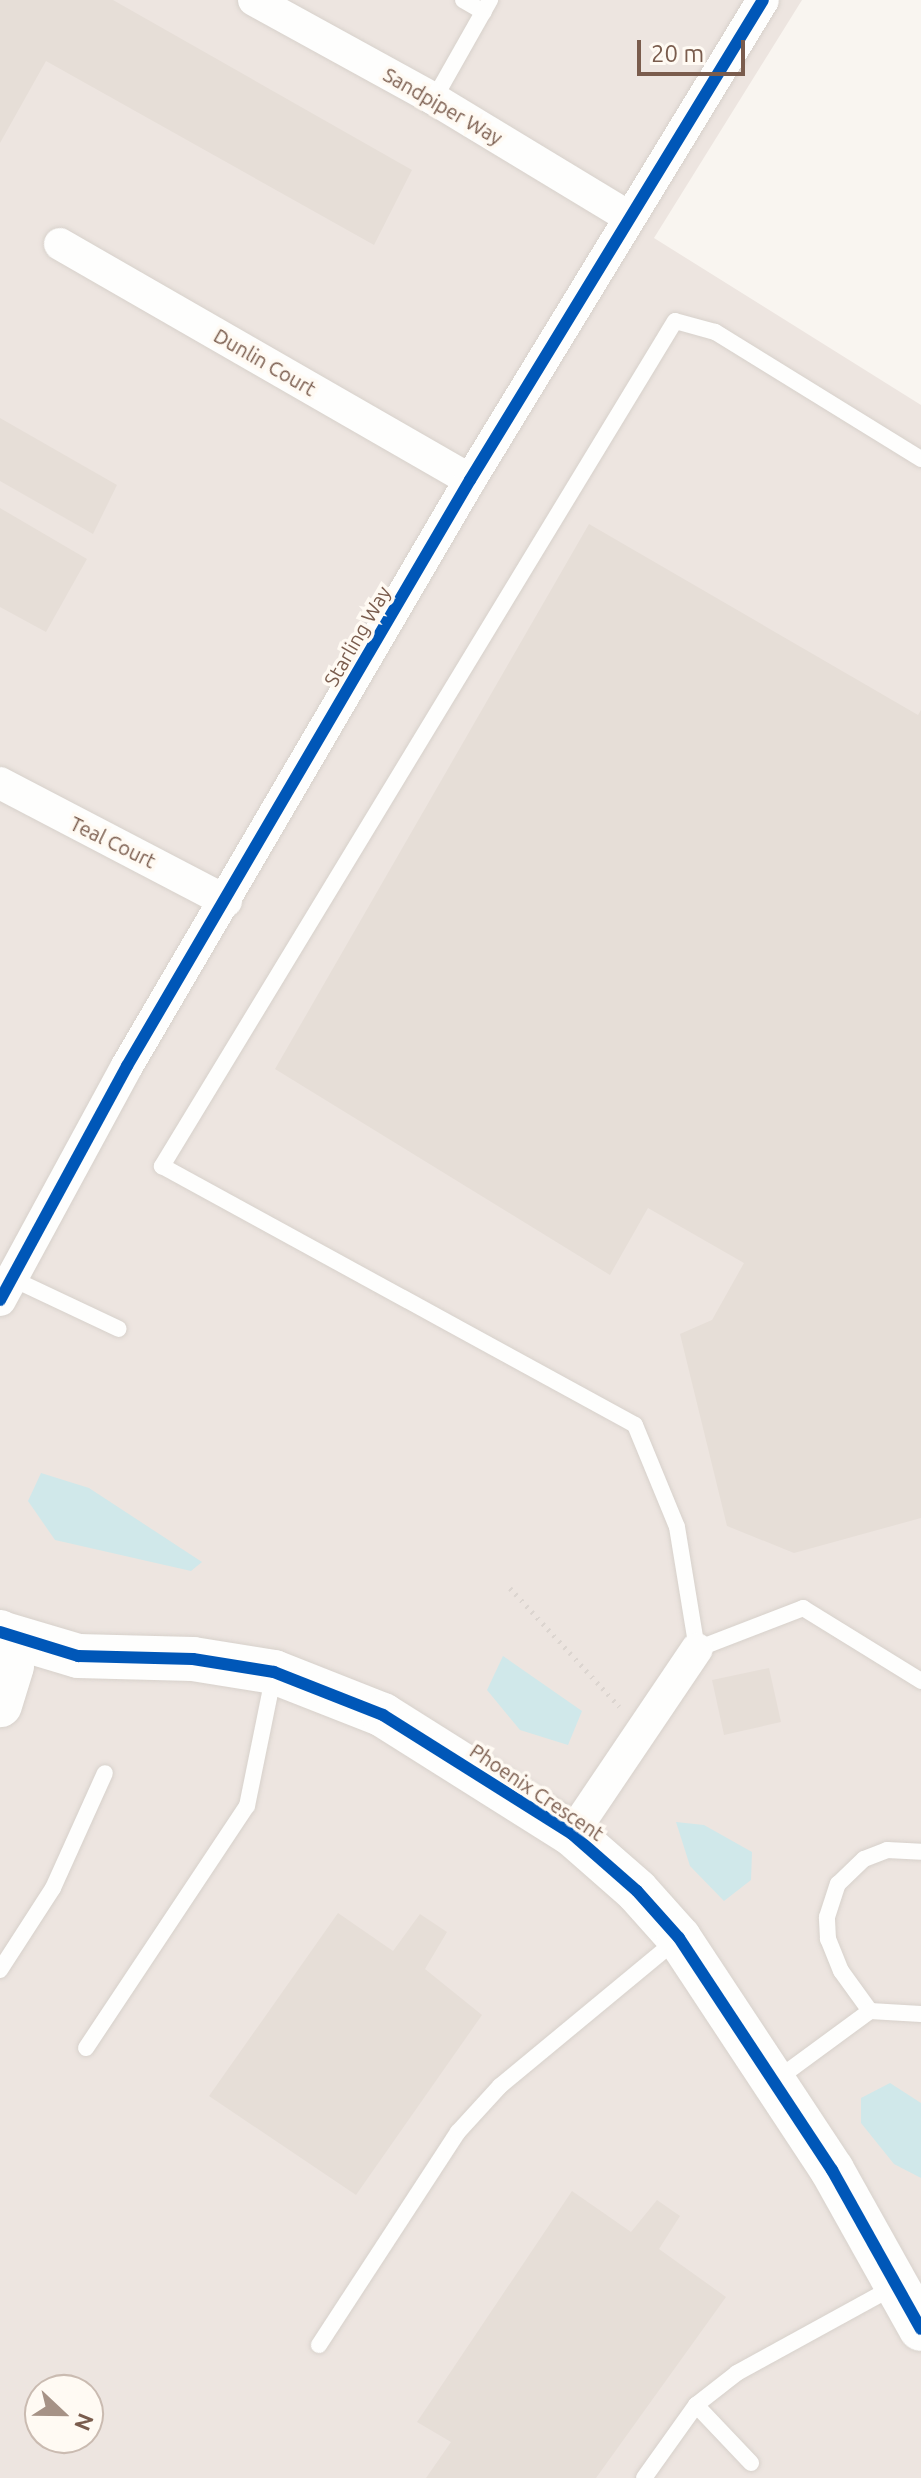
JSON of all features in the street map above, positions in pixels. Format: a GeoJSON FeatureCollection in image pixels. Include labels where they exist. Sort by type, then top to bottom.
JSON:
{"type":"FeatureCollection","features":[{"type":"Feature","properties":{"kind":"street","name":"Sandpiper Way"},"geometry":{"type":"LineString","coordinates":[[254,0],[434,99],[629,217]]}},
{"type":"Feature","properties":{"kind":"street","name":"Starling Way"},"geometry":{"type":"LineString","coordinates":[[6,1289],[127,1066],[470,480],[763,0]]}},
{"type":"Feature","properties":{"kind":"street","name":"Dunlin Court"},"geometry":{"type":"LineString","coordinates":[[60,244],[470,480]]}},
{"type":"Feature","properties":{"kind":"street","name":"Teal Court"},"geometry":{"type":"LineString","coordinates":[[0,783],[226,901]]}},
{"type":"Feature","properties":{"kind":"street"},"geometry":{"type":"LineString","coordinates":[[0,1633],[12,1666],[5,1694]]}},
{"type":"Feature","properties":{"kind":"street","name":"Phoenix Crescent"},"geometry":{"type":"LineString","coordinates":[[0,1633],[78,1656],[193,1659],[274,1672],[383,1715],[572,1834],[637,1891],[679,1938],[775,2081],[921,2329]]}},
{"type":"Feature","properties":{"kind":"street"},"geometry":{"type":"LineString","coordinates":[[572,1834],[697,1649]]}},
{"type":"Feature","properties":{"kind":"street","name":"Phoenix Crescent"},"geometry":{"type":"LineString","coordinates":[[5,1694],[78,1656]]}},
{"type":"Feature","properties":{"kind":"lane"},"geometry":{"type":"LineString","coordinates":[[434,99],[487,6],[463,0]]}},
{"type":"Feature","properties":{"kind":"lane"},"geometry":{"type":"LineString","coordinates":[[921,459],[715,332],[675,321],[162,1166],[255,1212],[635,1425],[677,1527],[697,1649],[803,1608],[921,1681]]}},
{"type":"Feature","properties":{"kind":"lane"},"geometry":{"type":"LineString","coordinates":[[6,1289],[119,1329]]}},
{"type":"Feature","properties":{"kind":"lane"},"geometry":{"type":"LineString","coordinates":[[86,2048],[247,1806],[274,1672]]}},
{"type":"Feature","properties":{"kind":"lane"},"geometry":{"type":"LineString","coordinates":[[1,1964],[53,1888],[105,1773]]}},
{"type":"Feature","properties":{"kind":"lane"},"geometry":{"type":"LineString","coordinates":[[870,2011],[841,1971],[828,1939],[827,1917],[838,1884],[864,1859],[887,1850],[921,1852]]}},
{"type":"Feature","properties":{"kind":"lane"},"geometry":{"type":"LineString","coordinates":[[319,2345],[458,2132],[500,2086],[679,1938]]}},
{"type":"Feature","properties":{"kind":"lane"},"geometry":{"type":"LineString","coordinates":[[775,2081],[870,2011],[920,2011]]}},
{"type":"Feature","properties":{"kind":"lane"},"geometry":{"type":"LineString","coordinates":[[644,2478],[696,2405],[737,2373],[896,2285]]}},
{"type":"Feature","properties":{"kind":"lane"},"geometry":{"type":"LineString","coordinates":[[696,2405],[751,2463]]}},
{"type":"Feature","properties":{"kind":"path"},"geometry":{"type":"LineString","coordinates":[[510,1588],[623,1709]]}},
{"type":"Feature","properties":{"kind":"shaded area"},"geometry":{"type":"Polygon","coordinates":[[[0,0],[802,0],[654,238],[921,405],[921,2478],[0,2478],[0,0]]]}},
{"type":"Feature","properties":{"kind":"water"},"geometry":{"type":"Polygon","coordinates":[[[41,1473],[89,1488],[202,1562],[191,1571],[55,1540],[28,1501],[41,1473]]]}},
{"type":"Feature","properties":{"kind":"water"},"geometry":{"type":"Polygon","coordinates":[[[503,1656],[582,1711],[568,1745],[520,1730],[487,1690],[503,1656]]]}},
{"type":"Feature","properties":{"kind":"water"},"geometry":{"type":"Polygon","coordinates":[[[676,1822],[704,1825],[752,1852],[751,1880],[724,1901],[690,1866],[676,1822]]]}},
{"type":"Feature","properties":{"kind":"water"},"geometry":{"type":"Polygon","coordinates":[[[890,2083],[921,2103],[921,2178],[894,2164],[861,2123],[861,2098],[890,2083]]]}},
{"type":"Feature","properties":{"kind":"building"},"geometry":{"type":"Polygon","coordinates":[[[0,0],[113,0],[412,170],[374,245],[46,61],[0,143],[0,0]]]}},
{"type":"Feature","properties":{"kind":"building"},"geometry":{"type":"Polygon","coordinates":[[[0,418],[117,485],[93,534],[0,481],[0,418]]]}},
{"type":"Feature","properties":{"kind":"building"},"geometry":{"type":"Polygon","coordinates":[[[0,508],[87,559],[46,632],[0,607],[0,508]]]}},
{"type":"Feature","properties":{"kind":"building"},"geometry":{"type":"Polygon","coordinates":[[[589,524],[918,715],[921,710],[921,1518],[794,1553],[727,1526],[680,1334],[712,1320],[744,1263],[648,1208],[610,1275],[275,1069],[589,524]]]}},
{"type":"Feature","properties":{"kind":"building"},"geometry":{"type":"Polygon","coordinates":[[[769,1668],[781,1722],[724,1735],[712,1680],[769,1668]]]}},
{"type":"Feature","properties":{"kind":"building"},"geometry":{"type":"Polygon","coordinates":[[[338,1913],[393,1951],[420,1914],[447,1932],[425,1969],[482,2015],[356,2195],[209,2096],[338,1913]]]}},
{"type":"Feature","properties":{"kind":"building"},"geometry":{"type":"Polygon","coordinates":[[[572,2191],[631,2232],[657,2200],[680,2216],[659,2249],[726,2297],[596,2478],[426,2478],[451,2442],[417,2422],[572,2191]]]}},
{"type":"Feature","properties":{"kind":"cycle path"},"geometry":{"type":"LineString","coordinates":[[0,1300],[127,1066],[470,480],[763,0]]}},
{"type":"Feature","properties":{"kind":"cycle path"},"geometry":{"type":"LineString","coordinates":[[0,1632],[78,1656],[193,1659],[274,1672],[383,1715],[572,1834],[637,1891],[679,1938],[832,2170],[921,2329]]}}]}
